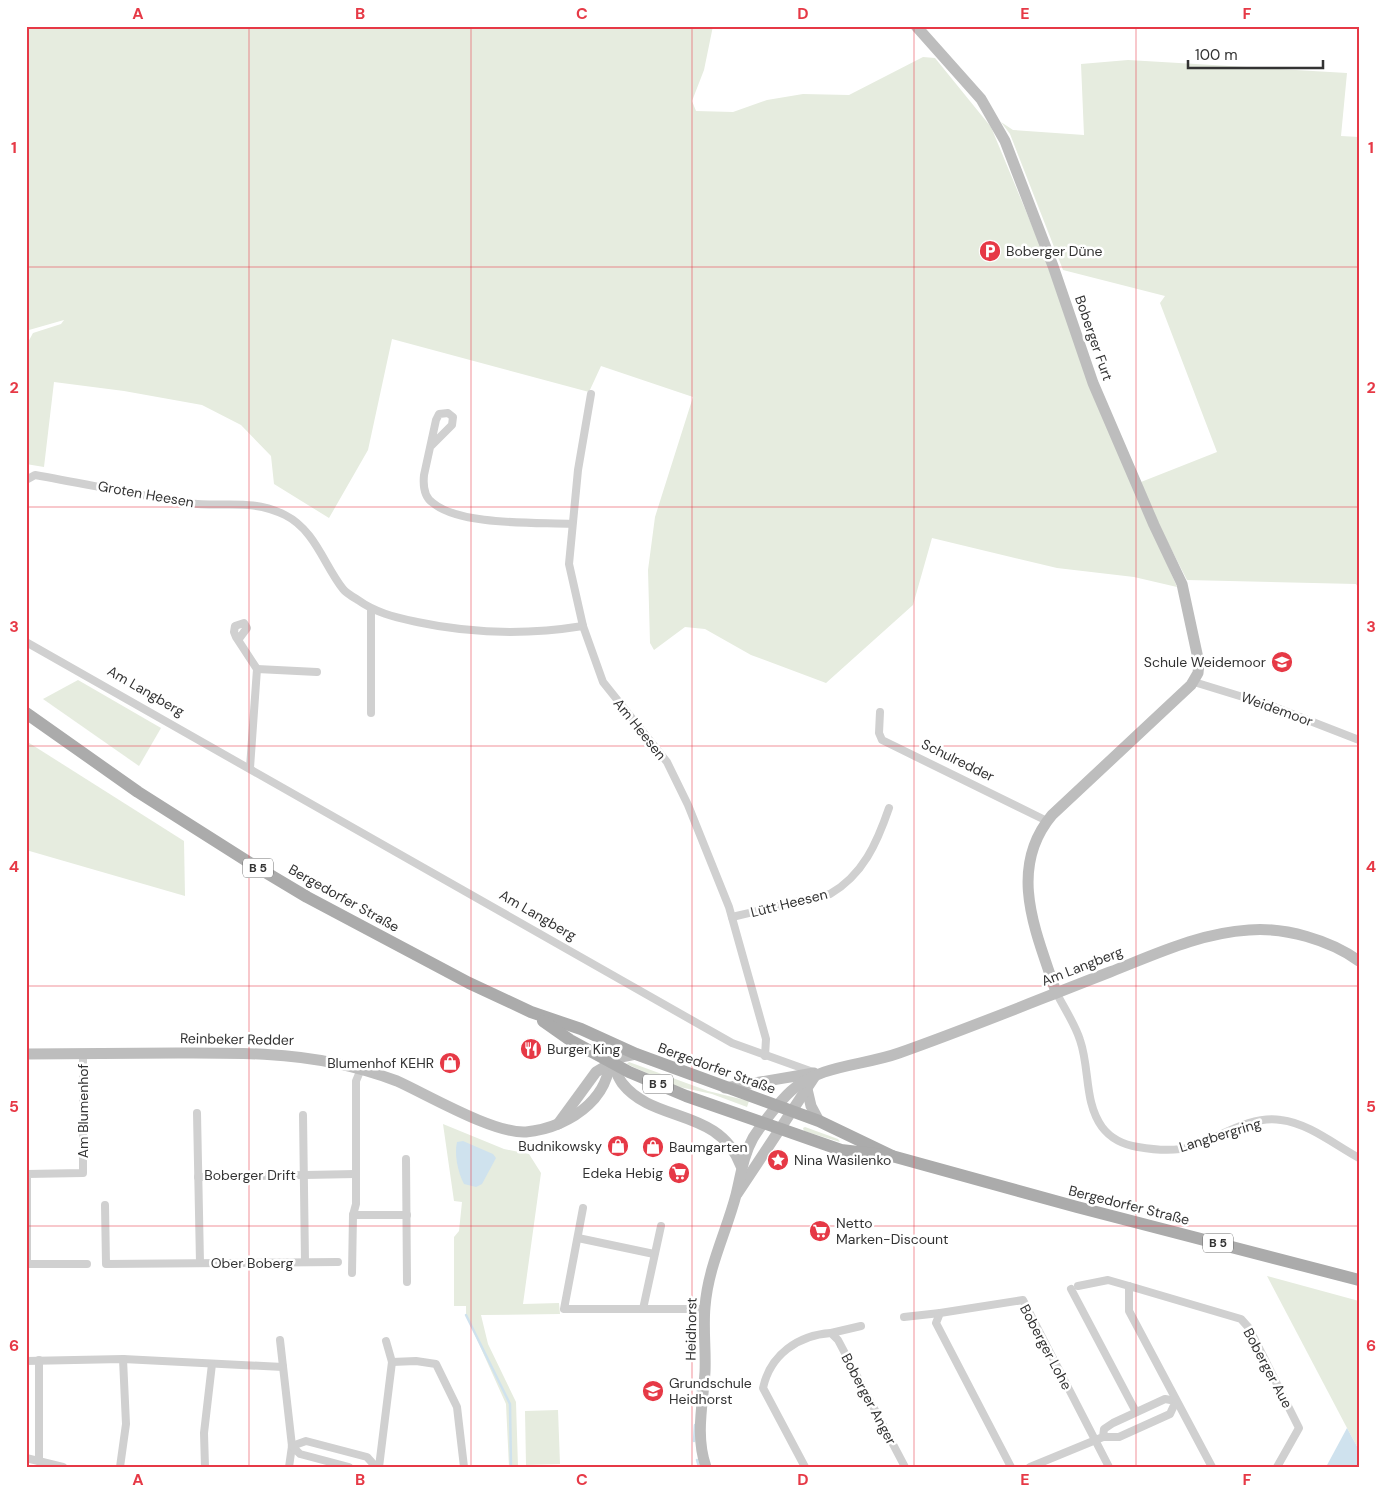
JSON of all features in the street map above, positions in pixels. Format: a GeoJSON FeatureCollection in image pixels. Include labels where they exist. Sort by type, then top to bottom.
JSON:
{"type":"FeatureCollection","features":[{"type":"Feature","properties":{"kind":"main road","name":"Bergedorfer Straße"},"geometry":{"type":"LineString","coordinates":[[26,713],[138,792],[307,897],[469,983],[531,1012],[581,1029],[636,1054],[819,1121],[892,1156]]}},
{"type":"Feature","properties":{"kind":"main road","name":"Bergedorfer Straße"},"geometry":{"type":"LineString","coordinates":[[531,1012],[570,1040],[611,1063],[686,1096],[841,1150],[892,1156],[1077,1207],[1359,1280]]}},
{"type":"Feature","properties":{"kind":"street","name":"Boberger Furt"},"geometry":{"type":"LineString","coordinates":[[916,26],[981,99],[1005,141],[1053,266],[1094,383],[1154,525],[1182,584],[1199,663],[1194,682]]}},
{"type":"Feature","properties":{"kind":"street","name":"Am Heesen"},"geometry":{"type":"LineString","coordinates":[[591,394],[572,524],[569,564],[583,626],[603,682],[673,772],[722,885],[766,1039],[765,1056]]}},
{"type":"Feature","properties":{"kind":"street"},"geometry":{"type":"LineString","coordinates":[[431,446],[424,482],[426,493],[433,504],[454,513],[494,521],[572,524]]}},
{"type":"Feature","properties":{"kind":"street","name":"Groten Heesen"},"geometry":{"type":"LineString","coordinates":[[26,480],[35,475],[190,503],[258,504],[287,516],[300,527],[316,543],[343,590],[371,610],[387,616],[446,629],[487,632],[553,631],[583,626]]}},
{"type":"Feature","properties":{"kind":"street"},"geometry":{"type":"LineString","coordinates":[[371,610],[371,713]]}},
{"type":"Feature","properties":{"kind":"street"},"geometry":{"type":"LineString","coordinates":[[238,640],[257,669],[250,768]]}},
{"type":"Feature","properties":{"kind":"street","name":"Am Langberg"},"geometry":{"type":"LineString","coordinates":[[26,642],[732,1043],[818,1073]]}},
{"type":"Feature","properties":{"kind":"street"},"geometry":{"type":"LineString","coordinates":[[257,669],[317,672]]}},
{"type":"Feature","properties":{"kind":"street","name":"Weidemoor"},"geometry":{"type":"LineString","coordinates":[[1194,682],[1269,705],[1359,740]]}},
{"type":"Feature","properties":{"kind":"street"},"geometry":{"type":"LineString","coordinates":[[1056,992],[1032,917],[1028,894],[1031,852],[1037,835],[1047,821],[1194,682]]}},
{"type":"Feature","properties":{"kind":"street","name":"Schulredder"},"geometry":{"type":"LineString","coordinates":[[880,712],[879,734],[882,740],[1047,821]]}},
{"type":"Feature","properties":{"kind":"street","name":"Lütt Heesen"},"geometry":{"type":"LineString","coordinates":[[732,917],[830,894],[844,886],[860,870],[889,808]]}},
{"type":"Feature","properties":{"kind":"street","name":"Am Langberg"},"geometry":{"type":"LineString","coordinates":[[778,1107],[789,1092],[818,1073],[897,1054],[1201,937],[1252,930],[1293,934],[1343,950],[1359,961]]}},
{"type":"Feature","properties":{"kind":"street","name":"Langbergring"},"geometry":{"type":"LineString","coordinates":[[1056,992],[1080,1040],[1092,1110],[1103,1129],[1119,1142],[1161,1151],[1189,1147],[1260,1120],[1279,1119],[1297,1124],[1359,1158]]}},
{"type":"Feature","properties":{"kind":"street"},"geometry":{"type":"LineString","coordinates":[[608,1042],[611,1063],[622,1083],[643,1099],[702,1123],[714,1130],[734,1150],[741,1166]]}},
{"type":"Feature","properties":{"kind":"street","name":"Am Blumenhof"},"geometry":{"type":"LineString","coordinates":[[83,1053],[82,1173],[26,1174],[27,1264],[87,1264]]}},
{"type":"Feature","properties":{"kind":"street","name":"Reinbeker Redder"},"geometry":{"type":"LineString","coordinates":[[26,1054],[282,1054],[361,1069],[396,1081],[507,1130],[523,1132],[552,1127],[564,1117],[596,1072],[611,1063],[636,1054]]}},
{"type":"Feature","properties":{"kind":"street"},"geometry":{"type":"LineString","coordinates":[[352,1273],[352,1215],[356,1204],[356,1081],[361,1069]]}},
{"type":"Feature","properties":{"kind":"street"},"geometry":{"type":"LineString","coordinates":[[725,1088],[818,1073]]}},
{"type":"Feature","properties":{"kind":"street"},"geometry":{"type":"LineString","coordinates":[[780,1129],[818,1073]]}},
{"type":"Feature","properties":{"kind":"street"},"geometry":{"type":"LineString","coordinates":[[807,1089],[811,1106],[819,1121]]}},
{"type":"Feature","properties":{"kind":"street","name":"Heidhorst"},"geometry":{"type":"LineString","coordinates":[[706,1467],[700,1431],[706,1346],[704,1309],[709,1280],[736,1195],[741,1166],[754,1137],[778,1107]]}},
{"type":"Feature","properties":{"kind":"street","name":"Boberger Drift"},"geometry":{"type":"LineString","coordinates":[[197,1114],[198,1177],[356,1174]]}},
{"type":"Feature","properties":{"kind":"street","name":"Boberger Drift"},"geometry":{"type":"LineString","coordinates":[[303,1115],[304,1175]]}},
{"type":"Feature","properties":{"kind":"street","name":"Heidhorst"},"geometry":{"type":"LineString","coordinates":[[736,1195],[780,1129]]}},
{"type":"Feature","properties":{"kind":"street"},"geometry":{"type":"LineString","coordinates":[[406,1159],[407,1282]]}},
{"type":"Feature","properties":{"kind":"street","name":"Ober Boberg"},"geometry":{"type":"LineString","coordinates":[[304,1175],[305,1262]]}},
{"type":"Feature","properties":{"kind":"street","name":"Ober Boberg"},"geometry":{"type":"LineString","coordinates":[[198,1177],[200,1263]]}},
{"type":"Feature","properties":{"kind":"street","name":"Ober Boberg"},"geometry":{"type":"LineString","coordinates":[[105,1205],[106,1264],[338,1262]]}},
{"type":"Feature","properties":{"kind":"street"},"geometry":{"type":"LineString","coordinates":[[583,1208],[564,1308],[704,1309]]}},
{"type":"Feature","properties":{"kind":"street"},"geometry":{"type":"LineString","coordinates":[[352,1215],[407,1215]]}},
{"type":"Feature","properties":{"kind":"street"},"geometry":{"type":"LineString","coordinates":[[643,1309],[661,1226]]}},
{"type":"Feature","properties":{"kind":"street"},"geometry":{"type":"LineString","coordinates":[[578,1238],[654,1254]]}},
{"type":"Feature","properties":{"kind":"street","name":"Boberger Aue"},"geometry":{"type":"LineString","coordinates":[[1136,1412],[1075,1288],[1108,1280],[1241,1319],[1249,1328],[1300,1428],[1277,1467]]}},
{"type":"Feature","properties":{"kind":"street"},"geometry":{"type":"LineString","coordinates":[[1129,1286],[1128,1311],[1212,1467]]}},
{"type":"Feature","properties":{"kind":"street","name":"Boberger Lohe"},"geometry":{"type":"LineString","coordinates":[[904,1317],[1023,1300],[1109,1467]]}},
{"type":"Feature","properties":{"kind":"street"},"geometry":{"type":"LineString","coordinates":[[940,1313],[936,1323],[1011,1467]]}},
{"type":"Feature","properties":{"kind":"street"},"geometry":{"type":"LineString","coordinates":[[805,1467],[763,1388],[782,1351],[790,1345],[824,1334],[861,1326]]}},
{"type":"Feature","properties":{"kind":"street","name":"Boberger Anger"},"geometry":{"type":"LineString","coordinates":[[831,1333],[838,1340],[905,1467]]}},
{"type":"Feature","properties":{"kind":"street"},"geometry":{"type":"LineString","coordinates":[[280,1340],[292,1446],[289,1467]]}},
{"type":"Feature","properties":{"kind":"street"},"geometry":{"type":"LineString","coordinates":[[377,1467],[392,1362],[386,1341]]}},
{"type":"Feature","properties":{"kind":"street"},"geometry":{"type":"LineString","coordinates":[[26,1361],[123,1359],[283,1367]]}},
{"type":"Feature","properties":{"kind":"street"},"geometry":{"type":"LineString","coordinates":[[120,1467],[126,1424],[123,1359]]}},
{"type":"Feature","properties":{"kind":"street"},"geometry":{"type":"LineString","coordinates":[[39,1461],[40,1360]]}},
{"type":"Feature","properties":{"kind":"street"},"geometry":{"type":"LineString","coordinates":[[392,1362],[416,1361],[436,1364],[457,1408],[464,1467]]}},
{"type":"Feature","properties":{"kind":"street"},"geometry":{"type":"LineString","coordinates":[[205,1467],[204,1433],[212,1364]]}},
{"type":"Feature","properties":{"kind":"street"},"geometry":{"type":"LineString","coordinates":[[1104,1437],[1104,1430],[1109,1426],[1136,1412],[1165,1399],[1176,1401]]}},
{"type":"Feature","properties":{"kind":"street"},"geometry":{"type":"LineString","coordinates":[[1030,1467],[1104,1437],[1119,1437],[1170,1414],[1176,1401]]}},
{"type":"Feature","properties":{"kind":"street"},"geometry":{"type":"LineString","coordinates":[[292,1446],[306,1441],[367,1457],[377,1467]]}},
{"type":"Feature","properties":{"kind":"street"},"geometry":{"type":"LineString","coordinates":[[292,1446],[300,1454],[349,1467]]}},
{"type":"Feature","properties":{"kind":"street"},"geometry":{"type":"LineString","coordinates":[[26,1458],[63,1467]]}},
{"type":"Feature","properties":{"kind":"shaded area"},"geometry":{"type":"Polygon","coordinates":[[[26,26],[713,26],[704,70],[692,101],[696,111],[733,112],[767,100],[803,94],[849,95],[923,57],[935,58],[991,127],[1042,250],[1089,384],[1177,587],[1134,577],[1057,568],[932,538],[913,605],[826,683],[751,655],[705,629],[685,627],[654,650],[650,643],[648,570],[655,517],[693,397],[601,366],[589,392],[392,339],[368,450],[329,518],[274,484],[271,456],[241,425],[202,405],[124,391],[54,382],[44,467],[26,464],[26,346],[33,333],[61,324],[64,320],[29,330],[26,336],[26,26]]]}},
{"type":"Feature","properties":{"kind":"shaded area"},"geometry":{"type":"Polygon","coordinates":[[[1128,60],[1347,73],[1341,136],[1359,137],[1359,589],[1356,584],[1187,580],[1159,525],[1141,482],[1217,452],[1160,303],[1165,296],[1063,270],[1010,134],[1001,122],[1013,130],[1084,135],[1081,64],[1128,60]]]}},
{"type":"Feature","properties":{"kind":"shaded area"},"geometry":{"type":"Polygon","coordinates":[[[78,680],[161,728],[139,766],[43,699],[78,680]]]}},
{"type":"Feature","properties":{"kind":"shaded area"},"geometry":{"type":"Polygon","coordinates":[[[26,741],[184,841],[185,896],[26,850],[26,741]]]}},
{"type":"Feature","properties":{"kind":"shaded area"},"geometry":{"type":"Polygon","coordinates":[[[629,1062],[708,1091],[749,1101],[747,1107],[712,1094],[675,1086],[627,1064],[629,1062]]]}},
{"type":"Feature","properties":{"kind":"shaded area"},"geometry":{"type":"Polygon","coordinates":[[[443,1124],[504,1149],[529,1154],[541,1173],[523,1304],[559,1303],[560,1314],[481,1315],[488,1344],[516,1402],[518,1467],[509,1467],[506,1404],[466,1315],[466,1306],[454,1306],[454,1237],[459,1231],[462,1202],[454,1201],[443,1124]]]}},
{"type":"Feature","properties":{"kind":"shaded area"},"geometry":{"type":"Polygon","coordinates":[[[805,1127],[838,1139],[840,1142],[804,1131],[803,1128],[805,1127]]]}},
{"type":"Feature","properties":{"kind":"shaded area"},"geometry":{"type":"Polygon","coordinates":[[[1267,1276],[1359,1301],[1359,1450],[1347,1428],[1267,1276]]]}},
{"type":"Feature","properties":{"kind":"shaded area"},"geometry":{"type":"Polygon","coordinates":[[[558,1410],[560,1464],[526,1465],[525,1411],[558,1410]]]}},
{"type":"Feature","properties":{"kind":"water"},"geometry":{"type":"Polygon","coordinates":[[[463,1141],[493,1154],[496,1158],[482,1184],[476,1187],[464,1184],[458,1169],[456,1147],[457,1142],[463,1141]]]}},
{"type":"Feature","properties":{"kind":"water"},"geometry":{"type":"Polygon","coordinates":[[[1347,1428],[1359,1450],[1359,1467],[1326,1467],[1347,1428]]]}},
{"type":"Feature","properties":{"kind":"waterway"},"geometry":{"type":"LineString","coordinates":[[466,1315],[510,1404],[511,1467]]}},
{"type":"Feature","properties":{"kind":"waterway"},"geometry":{"type":"LineString","coordinates":[[697,1400],[698,1389]]}},
{"type":"Feature","properties":{"kind":"waterway"},"geometry":{"type":"LineString","coordinates":[[694,1441],[695,1425]]}},
{"type":"Feature","properties":{"kind":"waterway"},"geometry":{"type":"LineString","coordinates":[[697,1460],[699,1467]]}},
{"type":"Feature","properties":{"kind":"place","name":"Boberger Düne"},"geometry":{"type":"Point","coordinates":[990,251]}},
{"type":"Feature","properties":{"kind":"place","name":"Schule Weidemoor"},"geometry":{"type":"Point","coordinates":[1282,662]}},
{"type":"Feature","properties":{"kind":"place","name":"Burger King"},"geometry":{"type":"Point","coordinates":[531,1049]}},
{"type":"Feature","properties":{"kind":"place","name":"Blumenhof KEHR"},"geometry":{"type":"Point","coordinates":[450,1063]}},
{"type":"Feature","properties":{"kind":"place","name":"Budnikowsky"},"geometry":{"type":"Point","coordinates":[618,1146]}},
{"type":"Feature","properties":{"kind":"place","name":"Baumgarten"},"geometry":{"type":"Point","coordinates":[653,1147]}},
{"type":"Feature","properties":{"kind":"place","name":"Nina Wasilenko"},"geometry":{"type":"Point","coordinates":[778,1160]}},
{"type":"Feature","properties":{"kind":"place","name":"Edeka Hebig"},"geometry":{"type":"Point","coordinates":[679,1173]}},
{"type":"Feature","properties":{"kind":"place","name":"Netto Marken-Discount"},"geometry":{"type":"Point","coordinates":[820,1231]}},
{"type":"Feature","properties":{"kind":"place","name":"Grundschule Heidhorst"},"geometry":{"type":"Point","coordinates":[653,1391]}}]}
